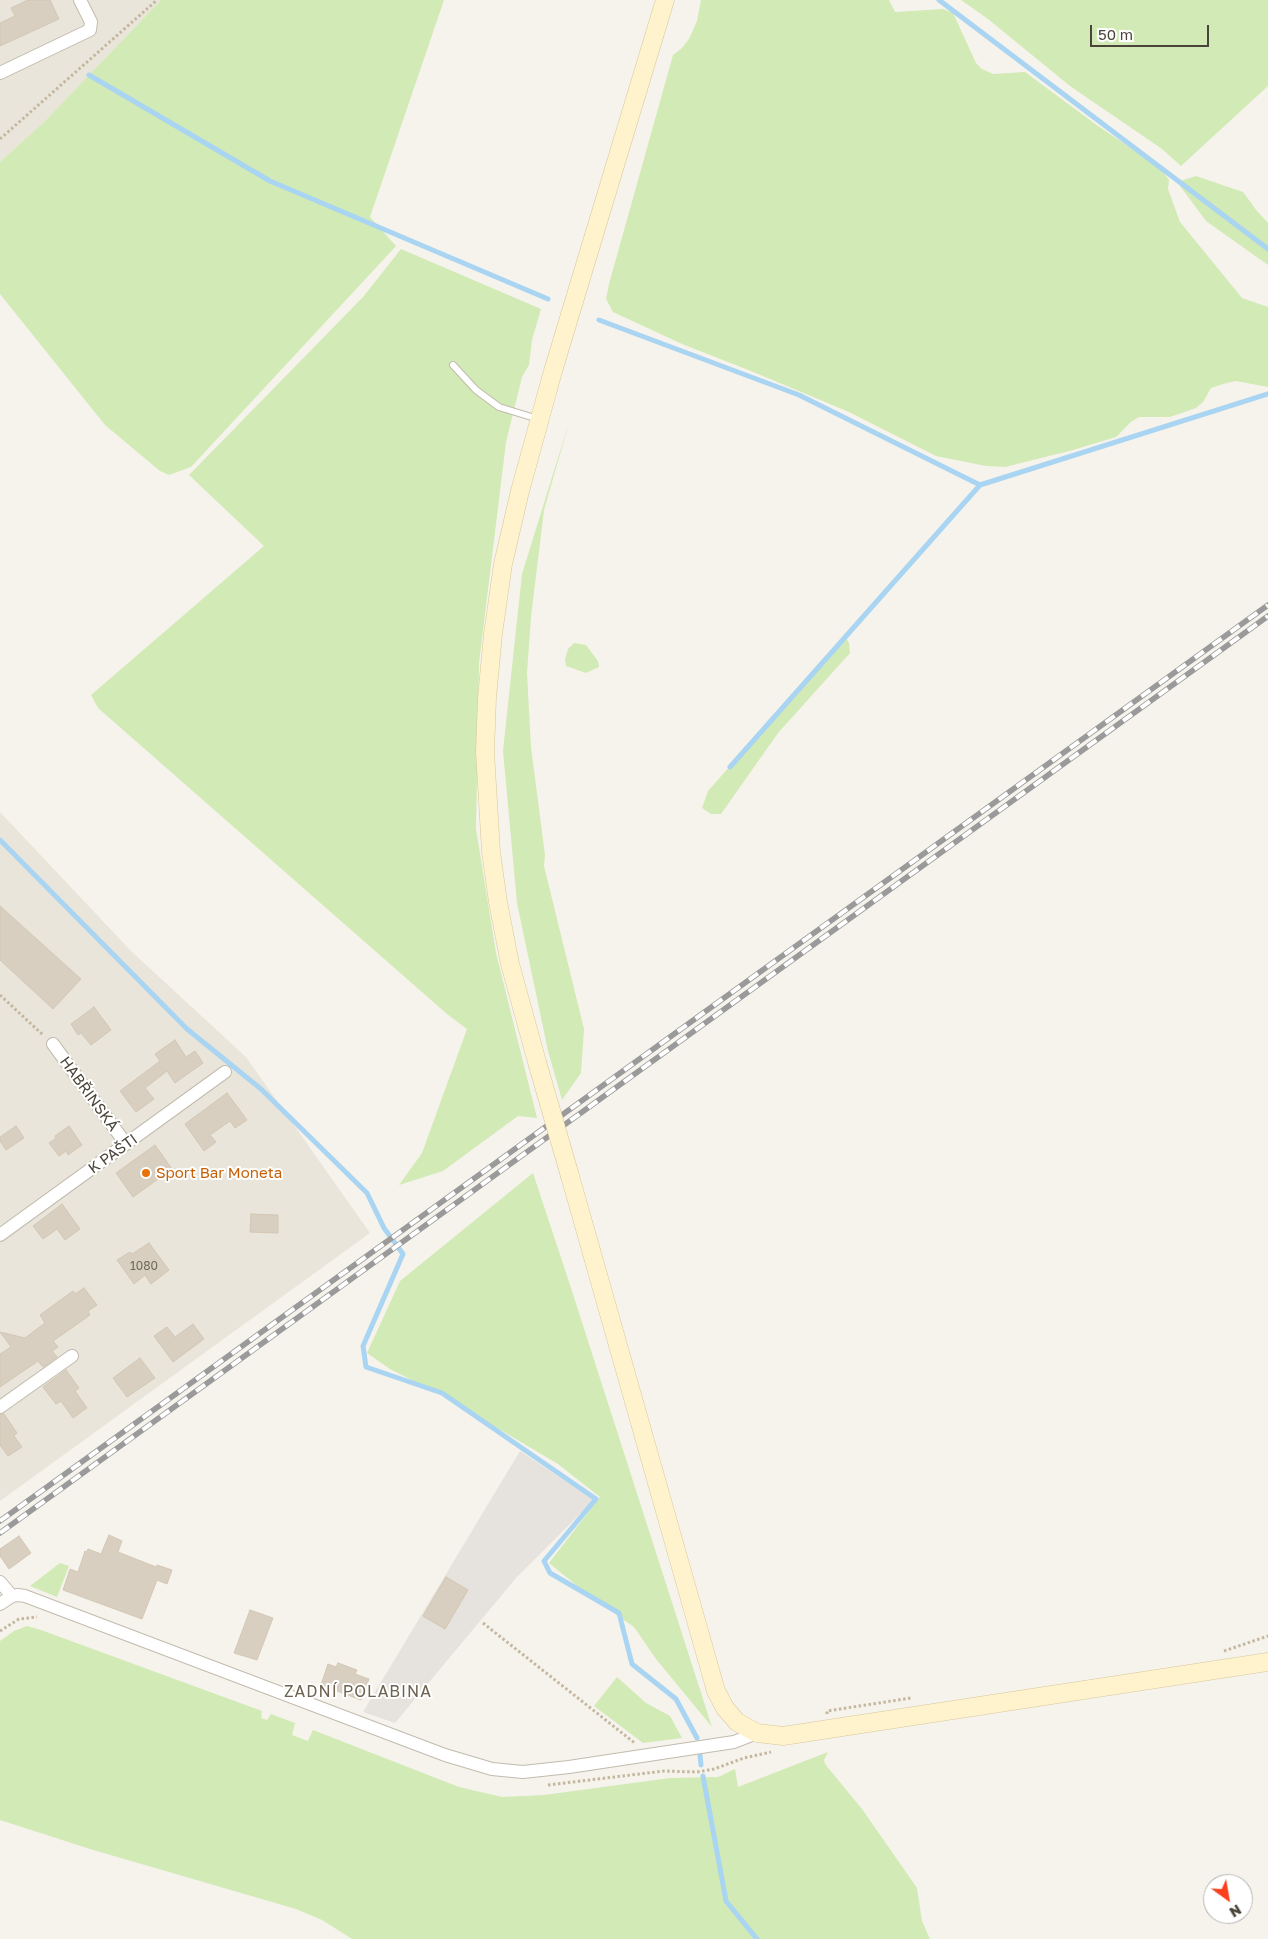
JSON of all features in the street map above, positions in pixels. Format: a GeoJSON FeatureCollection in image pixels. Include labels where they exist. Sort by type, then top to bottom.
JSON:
{"type":"FeatureCollection","features":[{"type":"Feature","properties":{"kind":"street"},"geometry":{"type":"LineString","coordinates":[[0,73],[90,30],[91,22],[80,0]]}},
{"type":"Feature","properties":{"kind":"street"},"geometry":{"type":"LineString","coordinates":[[664,0],[539,420],[520,491],[503,564],[492,644],[485,752],[491,852],[510,964],[716,1691],[731,1715],[746,1728],[757,1733],[783,1736],[1268,1662]]}},
{"type":"Feature","properties":{"kind":"street","name":"HABŘINSKÁ"},"geometry":{"type":"LineString","coordinates":[[53,1044],[126,1144]]}},
{"type":"Feature","properties":{"kind":"street","name":"K PAŠTI"},"geometry":{"type":"LineString","coordinates":[[0,1235],[225,1072]]}},
{"type":"Feature","properties":{"kind":"street"},"geometry":{"type":"LineString","coordinates":[[0,1407],[72,1356]]}},
{"type":"Feature","properties":{"kind":"street"},"geometry":{"type":"LineString","coordinates":[[0,1582],[12,1596]]}},
{"type":"Feature","properties":{"kind":"street"},"geometry":{"type":"LineString","coordinates":[[0,1604],[12,1596],[25,1596],[477,1766],[523,1772],[734,1742],[757,1733]]}},
{"type":"Feature","properties":{"kind":"lane"},"geometry":{"type":"LineString","coordinates":[[453,365],[476,390],[499,407],[539,420]]}},
{"type":"Feature","properties":{"kind":"path"},"geometry":{"type":"LineString","coordinates":[[0,139],[157,0]]}},
{"type":"Feature","properties":{"kind":"path"},"geometry":{"type":"LineString","coordinates":[[0,995],[53,1044]]}},
{"type":"Feature","properties":{"kind":"path"},"geometry":{"type":"LineString","coordinates":[[0,1631],[19,1619],[34,1616],[44,1619]]}},
{"type":"Feature","properties":{"kind":"path"},"geometry":{"type":"LineString","coordinates":[[483,1623],[636,1743],[641,1756]]}},
{"type":"Feature","properties":{"kind":"path"},"geometry":{"type":"LineString","coordinates":[[542,1785],[582,1782],[664,1771],[697,1772],[772,1752]]}},
{"type":"Feature","properties":{"kind":"shaded area"},"geometry":{"type":"Polygon","coordinates":[[[0,0],[161,0],[44,122],[0,162],[0,0]]]}},
{"type":"Feature","properties":{"kind":"shaded area"},"geometry":{"type":"Polygon","coordinates":[[[0,812],[132,952],[246,1057],[370,1233],[0,1501],[0,812]]]}},
{"type":"Feature","properties":{"kind":"shaded area"},"geometry":{"type":"Polygon","coordinates":[[[520,1451],[594,1500],[516,1578],[395,1723],[363,1712],[520,1451]]]}},
{"type":"Feature","properties":{"kind":"green space"},"geometry":{"type":"Polygon","coordinates":[[[161,0],[444,0],[370,217],[396,246],[191,467],[169,475],[160,471],[105,425],[0,294],[0,162],[44,122],[161,0]]]}},
{"type":"Feature","properties":{"kind":"green space"},"geometry":{"type":"Polygon","coordinates":[[[701,0],[889,0],[895,12],[943,9],[953,13],[976,63],[982,69],[993,74],[1025,72],[1098,126],[1153,163],[1164,173],[1169,180],[1168,189],[1180,222],[1242,298],[1268,307],[1268,387],[1236,381],[1223,384],[1211,388],[1203,402],[1196,408],[1170,417],[1139,417],[1116,437],[1005,467],[986,466],[936,456],[849,412],[682,344],[613,312],[606,299],[609,284],[673,55],[689,39],[697,21],[701,0]]]}},
{"type":"Feature","properties":{"kind":"green space"},"geometry":{"type":"Polygon","coordinates":[[[961,0],[1268,0],[1268,86],[1181,166],[1162,149],[1070,86],[988,19],[961,0]]]}},
{"type":"Feature","properties":{"kind":"green space"},"geometry":{"type":"Polygon","coordinates":[[[1196,176],[1243,192],[1268,223],[1268,265],[1206,221],[1177,182],[1196,176]]]}},
{"type":"Feature","properties":{"kind":"green space"},"geometry":{"type":"Polygon","coordinates":[[[401,249],[541,309],[532,340],[529,365],[522,377],[506,442],[479,663],[476,829],[496,953],[537,1118],[518,1116],[443,1171],[399,1185],[422,1153],[467,1029],[447,1014],[98,708],[91,695],[264,546],[189,475],[363,297],[401,249]]]}},
{"type":"Feature","properties":{"kind":"green space"},"geometry":{"type":"Polygon","coordinates":[[[571,416],[544,510],[531,617],[527,673],[531,747],[545,855],[544,866],[584,1029],[581,1073],[562,1100],[548,1051],[517,903],[503,751],[522,574],[571,416]]]}},
{"type":"Feature","properties":{"kind":"green space"},"geometry":{"type":"Polygon","coordinates":[[[845,636],[849,643],[850,653],[778,733],[721,814],[711,814],[702,808],[708,791],[845,636]]]}},
{"type":"Feature","properties":{"kind":"green space"},"geometry":{"type":"Polygon","coordinates":[[[574,643],[586,645],[598,661],[599,667],[586,673],[566,666],[565,659],[568,649],[574,643]]]}},
{"type":"Feature","properties":{"kind":"green space"},"geometry":{"type":"Polygon","coordinates":[[[533,1173],[712,1727],[656,1659],[634,1627],[592,1598],[549,1563],[600,1497],[558,1464],[443,1396],[390,1369],[367,1353],[400,1281],[533,1173]]]}},
{"type":"Feature","properties":{"kind":"green space"},"geometry":{"type":"Polygon","coordinates":[[[60,1563],[69,1566],[57,1597],[30,1586],[60,1563]]]}},
{"type":"Feature","properties":{"kind":"green space"},"geometry":{"type":"Polygon","coordinates":[[[27,1626],[262,1711],[261,1718],[267,1720],[271,1714],[295,1723],[292,1735],[308,1741],[313,1730],[459,1787],[502,1797],[544,1795],[670,1778],[718,1777],[735,1769],[738,1787],[828,1752],[824,1760],[825,1764],[862,1809],[917,1888],[922,1921],[930,1939],[352,1939],[322,1920],[296,1909],[90,1849],[0,1820],[0,1641],[14,1631],[27,1626]]]}},
{"type":"Feature","properties":{"kind":"green space"},"geometry":{"type":"Polygon","coordinates":[[[617,1677],[646,1703],[670,1716],[682,1738],[643,1743],[594,1706],[617,1677]]]}},
{"type":"Feature","properties":{"kind":"building"},"geometry":{"type":"Polygon","coordinates":[[[28,0],[50,0],[59,19],[0,46],[0,23],[15,16],[11,8],[28,0]]]}},
{"type":"Feature","properties":{"kind":"building"},"geometry":{"type":"Polygon","coordinates":[[[0,906],[81,979],[53,1009],[0,960],[0,906]]]}},
{"type":"Feature","properties":{"kind":"building"},"geometry":{"type":"Polygon","coordinates":[[[94,1007],[111,1030],[91,1045],[81,1033],[78,1035],[71,1024],[94,1007]]]}},
{"type":"Feature","properties":{"kind":"building"},"geometry":{"type":"Polygon","coordinates":[[[175,1040],[186,1057],[195,1051],[203,1063],[175,1083],[167,1071],[145,1088],[154,1099],[136,1112],[120,1091],[160,1061],[155,1054],[175,1040]]]}},
{"type":"Feature","properties":{"kind":"building"},"geometry":{"type":"Polygon","coordinates":[[[227,1093],[247,1120],[235,1128],[230,1121],[210,1135],[216,1142],[204,1151],[185,1124],[227,1093]]]}},
{"type":"Feature","properties":{"kind":"building"},"geometry":{"type":"Polygon","coordinates":[[[16,1126],[24,1138],[6,1150],[0,1141],[0,1137],[16,1126]]]}},
{"type":"Feature","properties":{"kind":"building"},"geometry":{"type":"Polygon","coordinates":[[[69,1126],[82,1145],[68,1155],[66,1151],[59,1156],[49,1143],[69,1126]]]}},
{"type":"Feature","properties":{"kind":"building"},"geometry":{"type":"Polygon","coordinates":[[[155,1145],[172,1169],[133,1197],[116,1173],[155,1145]]]}},
{"type":"Feature","properties":{"kind":"building"},"geometry":{"type":"Polygon","coordinates":[[[62,1204],[80,1229],[65,1240],[57,1229],[43,1239],[33,1226],[62,1204]]]}},
{"type":"Feature","properties":{"kind":"building"},"geometry":{"type":"Polygon","coordinates":[[[251,1214],[278,1215],[278,1233],[250,1232],[251,1214]]]}},
{"type":"Feature","properties":{"kind":"building"},"geometry":{"type":"Polygon","coordinates":[[[149,1243],[169,1270],[151,1284],[145,1275],[134,1284],[117,1260],[130,1252],[132,1254],[149,1243]]]}},
{"type":"Feature","properties":{"kind":"building"},"geometry":{"type":"Polygon","coordinates":[[[84,1288],[97,1305],[88,1311],[90,1315],[53,1341],[58,1347],[52,1351],[57,1357],[43,1367],[38,1361],[0,1387],[0,1354],[11,1347],[0,1332],[25,1338],[45,1323],[40,1315],[73,1291],[75,1294],[84,1288]]]}},
{"type":"Feature","properties":{"kind":"building"},"geometry":{"type":"Polygon","coordinates":[[[193,1324],[204,1339],[173,1362],[154,1336],[167,1327],[175,1337],[193,1324]]]}},
{"type":"Feature","properties":{"kind":"building"},"geometry":{"type":"Polygon","coordinates":[[[140,1358],[155,1378],[127,1397],[113,1378],[140,1358]]]}},
{"type":"Feature","properties":{"kind":"building"},"geometry":{"type":"Polygon","coordinates":[[[66,1370],[79,1388],[75,1391],[87,1408],[73,1418],[61,1401],[56,1404],[43,1387],[66,1370]]]}},
{"type":"Feature","properties":{"kind":"building"},"geometry":{"type":"Polygon","coordinates":[[[4,1414],[17,1433],[14,1436],[22,1447],[8,1456],[0,1445],[0,1415],[4,1414]]]}},
{"type":"Feature","properties":{"kind":"building"},"geometry":{"type":"Polygon","coordinates":[[[109,1535],[122,1541],[118,1552],[156,1567],[157,1565],[172,1570],[167,1584],[157,1580],[142,1619],[63,1590],[70,1569],[78,1572],[85,1551],[87,1552],[88,1549],[101,1554],[109,1535]]]}},
{"type":"Feature","properties":{"kind":"building"},"geometry":{"type":"Polygon","coordinates":[[[19,1536],[31,1553],[9,1569],[0,1556],[0,1549],[19,1536]]]}},
{"type":"Feature","properties":{"kind":"building"},"geometry":{"type":"Polygon","coordinates":[[[446,1577],[468,1590],[445,1629],[423,1616],[446,1577]]]}},
{"type":"Feature","properties":{"kind":"building"},"geometry":{"type":"Polygon","coordinates":[[[250,1610],[273,1618],[257,1660],[234,1653],[250,1610]]]}},
{"type":"Feature","properties":{"kind":"building"},"geometry":{"type":"Polygon","coordinates":[[[338,1663],[357,1670],[355,1674],[369,1679],[361,1700],[321,1685],[328,1664],[336,1667],[338,1663]]]}},
{"type":"Feature","properties":{"kind":"waterway"},"geometry":{"type":"LineString","coordinates":[[939,0],[1268,249]]}},
{"type":"Feature","properties":{"kind":"waterway"},"geometry":{"type":"LineString","coordinates":[[89,75],[270,181],[548,299]]}},
{"type":"Feature","properties":{"kind":"waterway"},"geometry":{"type":"LineString","coordinates":[[599,320],[799,395],[980,485],[1268,394]]}},
{"type":"Feature","properties":{"kind":"waterway"},"geometry":{"type":"LineString","coordinates":[[730,767],[980,485]]}},
{"type":"Feature","properties":{"kind":"waterway"},"geometry":{"type":"LineString","coordinates":[[0,840],[187,1029],[261,1089],[367,1193],[384,1228],[403,1254],[363,1346],[366,1367],[442,1393],[596,1499],[544,1561],[550,1573],[619,1613],[632,1664],[676,1699],[697,1738]]}},
{"type":"Feature","properties":{"kind":"waterway"},"geometry":{"type":"LineString","coordinates":[[700,1755],[701,1765]]}},
{"type":"Feature","properties":{"kind":"waterway"},"geometry":{"type":"LineString","coordinates":[[703,1776],[726,1901],[757,1939]]}},
{"type":"Feature","properties":{"kind":"railway"},"geometry":{"type":"LineString","coordinates":[[0,1521],[1268,605]]}},
{"type":"Feature","properties":{"kind":"railway"},"geometry":{"type":"LineString","coordinates":[[0,1533],[1268,616]]}},
{"type":"Feature","properties":{"kind":"place","name":"Sport Bar Moneta"},"geometry":{"type":"Point","coordinates":[146,1173]}},
{"type":"Feature","properties":{"kind":"district","name":"ZADNÍ POLABINA"},"geometry":{"type":"Point","coordinates":[358,1692]}}]}
